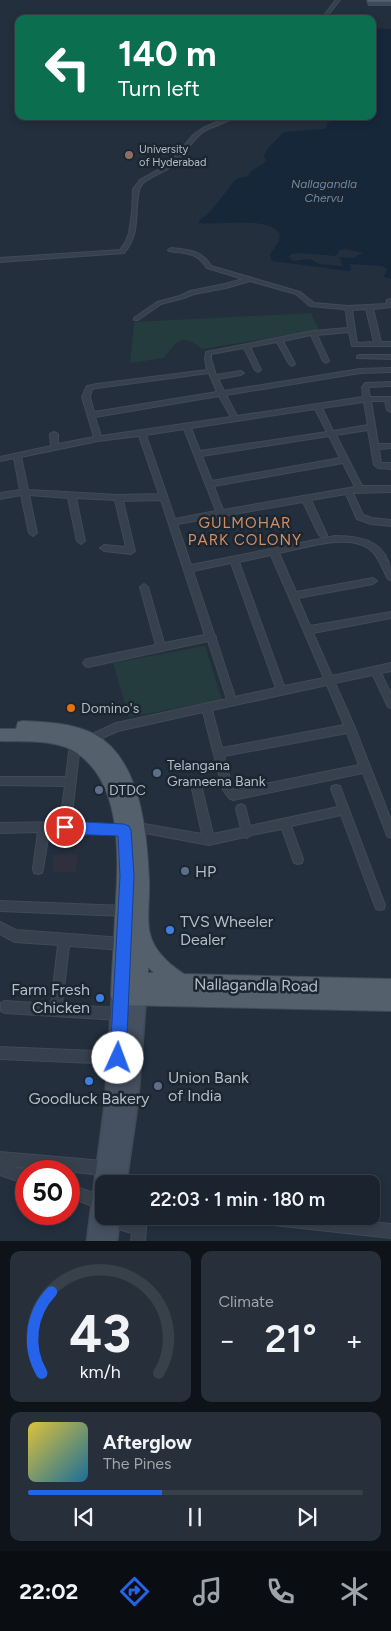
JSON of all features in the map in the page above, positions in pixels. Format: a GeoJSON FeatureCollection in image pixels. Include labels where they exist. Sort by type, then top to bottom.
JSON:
{"type":"FeatureCollection","features":[{"type":"Feature","properties":{"kind":"main road"},"geometry":{"type":"LineString","coordinates":[[0,726],[30,727],[73,738],[95,760],[104,773],[131,829],[127,853],[123,944],[129,989],[129,1101],[118,1175]]}},
{"type":"Feature","properties":{"kind":"main road"},"geometry":{"type":"LineString","coordinates":[[0,735],[54,740],[91,739],[118,766],[127,786],[131,829],[141,879],[140,930],[129,989],[119,1014],[118,1058],[104,1175]]}},
{"type":"Feature","properties":{"kind":"main road"},"geometry":{"type":"LineString","coordinates":[[140,930],[145,946],[158,966],[183,984]]}},
{"type":"Feature","properties":{"kind":"main road","name":"Nallagandla Road"},"geometry":{"type":"LineString","coordinates":[[129,989],[183,984],[391,988]]}},
{"type":"Feature","properties":{"kind":"main road","name":"Nallagandla Road"},"geometry":{"type":"LineString","coordinates":[[129,989],[391,1002]]}},
{"type":"Feature","properties":{"kind":"main road"},"geometry":{"type":"LineString","coordinates":[[96,1241],[102,1225]]}},
{"type":"Feature","properties":{"kind":"main road"},"geometry":{"type":"LineString","coordinates":[[106,1225],[107,1241]]}},
{"type":"Feature","properties":{"kind":"street"},"geometry":{"type":"LineString","coordinates":[[326,15],[338,0]]}},
{"type":"Feature","properties":{"kind":"street"},"geometry":{"type":"LineString","coordinates":[[0,260],[122,252],[128,246],[134,218],[136,189],[142,181],[171,165],[195,136],[205,129],[226,120]]}},
{"type":"Feature","properties":{"kind":"street"},"geometry":{"type":"LineString","coordinates":[[171,250],[196,252],[206,260],[209,267],[298,293],[312,305],[347,308],[391,305]]}},
{"type":"Feature","properties":{"kind":"street"},"geometry":{"type":"LineString","coordinates":[[136,319],[159,303],[182,297],[192,292],[226,286],[250,279]]}},
{"type":"Feature","properties":{"kind":"street"},"geometry":{"type":"LineString","coordinates":[[347,308],[353,326],[351,330],[356,351]]}},
{"type":"Feature","properties":{"kind":"street"},"geometry":{"type":"LineString","coordinates":[[369,308],[378,345]]}},
{"type":"Feature","properties":{"kind":"street"},"geometry":{"type":"LineString","coordinates":[[234,419],[213,374],[207,356],[208,353],[313,333],[351,330]]}},
{"type":"Feature","properties":{"kind":"street"},"geometry":{"type":"LineString","coordinates":[[313,333],[326,361]]}},
{"type":"Feature","properties":{"kind":"street"},"geometry":{"type":"LineString","coordinates":[[279,339],[292,364]]}},
{"type":"Feature","properties":{"kind":"street"},"geometry":{"type":"LineString","coordinates":[[356,351],[378,345],[391,344]]}},
{"type":"Feature","properties":{"kind":"street"},"geometry":{"type":"LineString","coordinates":[[246,346],[258,370]]}},
{"type":"Feature","properties":{"kind":"street"},"geometry":{"type":"LineString","coordinates":[[356,351],[391,357]]}},
{"type":"Feature","properties":{"kind":"street"},"geometry":{"type":"LineString","coordinates":[[91,415],[360,371],[391,370]]}},
{"type":"Feature","properties":{"kind":"street"},"geometry":{"type":"LineString","coordinates":[[98,439],[86,394],[91,387],[213,374],[241,373]]}},
{"type":"Feature","properties":{"kind":"street"},"geometry":{"type":"LineString","coordinates":[[391,384],[365,385],[378,466],[391,466]]}},
{"type":"Feature","properties":{"kind":"street"},"geometry":{"type":"LineString","coordinates":[[0,459],[98,439],[366,399],[390,399],[391,410]]}},
{"type":"Feature","properties":{"kind":"street"},"geometry":{"type":"LineString","coordinates":[[317,406],[360,489]]}},
{"type":"Feature","properties":{"kind":"street"},"geometry":{"type":"LineString","coordinates":[[188,426],[221,514]]}},
{"type":"Feature","properties":{"kind":"street"},"geometry":{"type":"LineString","coordinates":[[199,454],[371,427]]}},
{"type":"Feature","properties":{"kind":"street"},"geometry":{"type":"LineString","coordinates":[[142,432],[232,701]]}},
{"type":"Feature","properties":{"kind":"street"},"geometry":{"type":"LineString","coordinates":[[54,434],[55,447]]}},
{"type":"Feature","properties":{"kind":"street"},"geometry":{"type":"LineString","coordinates":[[374,447],[391,446]]}},
{"type":"Feature","properties":{"kind":"street"},"geometry":{"type":"LineString","coordinates":[[17,455],[33,533]]}},
{"type":"Feature","properties":{"kind":"street"},"geometry":{"type":"LineString","coordinates":[[210,484],[346,460]]}},
{"type":"Feature","properties":{"kind":"street"},"geometry":{"type":"LineString","coordinates":[[171,522],[360,489],[391,489]]}},
{"type":"Feature","properties":{"kind":"street"},"geometry":{"type":"LineString","coordinates":[[348,491],[358,514],[363,518],[391,523]]}},
{"type":"Feature","properties":{"kind":"street"},"geometry":{"type":"LineString","coordinates":[[0,496],[24,492],[118,498],[164,497]]}},
{"type":"Feature","properties":{"kind":"street"},"geometry":{"type":"LineString","coordinates":[[72,496],[81,541]]}},
{"type":"Feature","properties":{"kind":"street"},"geometry":{"type":"LineString","coordinates":[[104,548],[131,551],[118,498]]}},
{"type":"Feature","properties":{"kind":"street"},"geometry":{"type":"LineString","coordinates":[[306,498],[323,535]]}},
{"type":"Feature","properties":{"kind":"street"},"geometry":{"type":"LineString","coordinates":[[360,528],[363,518]]}},
{"type":"Feature","properties":{"kind":"street"},"geometry":{"type":"LineString","coordinates":[[188,569],[335,538],[354,538],[366,542],[387,558],[391,577]]}},
{"type":"Feature","properties":{"kind":"street"},"geometry":{"type":"LineString","coordinates":[[274,552],[350,728],[391,833]]}},
{"type":"Feature","properties":{"kind":"street"},"geometry":{"type":"LineString","coordinates":[[234,560],[281,690]]}},
{"type":"Feature","properties":{"kind":"street"},"geometry":{"type":"LineString","coordinates":[[293,596],[373,581]]}},
{"type":"Feature","properties":{"kind":"street"},"geometry":{"type":"LineString","coordinates":[[144,587],[161,647]]}},
{"type":"Feature","properties":{"kind":"street"},"geometry":{"type":"LineString","coordinates":[[308,630],[391,614]]}},
{"type":"Feature","properties":{"kind":"street"},"geometry":{"type":"LineString","coordinates":[[88,663],[212,637]]}},
{"type":"Feature","properties":{"kind":"street"},"geometry":{"type":"LineString","coordinates":[[91,739],[116,726],[391,667]]}},
{"type":"Feature","properties":{"kind":"street"},"geometry":{"type":"LineString","coordinates":[[375,670],[391,704]]}},
{"type":"Feature","properties":{"kind":"street"},"geometry":{"type":"LineString","coordinates":[[206,707],[220,753],[228,790],[233,796],[366,768]]}},
{"type":"Feature","properties":{"kind":"street"},"geometry":{"type":"LineString","coordinates":[[220,753],[350,728]]}},
{"type":"Feature","properties":{"kind":"street"},"geometry":{"type":"LineString","coordinates":[[65,827],[73,738]]}},
{"type":"Feature","properties":{"kind":"street"},"geometry":{"type":"LineString","coordinates":[[0,781],[70,782]]}},
{"type":"Feature","properties":{"kind":"street"},"geometry":{"type":"LineString","coordinates":[[197,789],[209,840]]}},
{"type":"Feature","properties":{"kind":"street"},"geometry":{"type":"LineString","coordinates":[[336,789],[380,905]]}},
{"type":"Feature","properties":{"kind":"street"},"geometry":{"type":"LineString","coordinates":[[241,809],[247,833]]}},
{"type":"Feature","properties":{"kind":"street"},"geometry":{"type":"LineString","coordinates":[[0,828],[131,829],[209,840],[344,810]]}},
{"type":"Feature","properties":{"kind":"street"},"geometry":{"type":"LineString","coordinates":[[285,824],[298,859]]}},
{"type":"Feature","properties":{"kind":"street"},"geometry":{"type":"LineString","coordinates":[[38,869],[44,828]]}},
{"type":"Feature","properties":{"kind":"street"},"geometry":{"type":"LineString","coordinates":[[0,906],[125,911]]}},
{"type":"Feature","properties":{"kind":"street"},"geometry":{"type":"LineString","coordinates":[[0,928],[15,936],[123,944]]}},
{"type":"Feature","properties":{"kind":"street"},"geometry":{"type":"LineString","coordinates":[[56,1009],[64,940]]}},
{"type":"Feature","properties":{"kind":"street"},"geometry":{"type":"LineString","coordinates":[[5,1007],[119,1014]]}},
{"type":"Feature","properties":{"kind":"street"},"geometry":{"type":"LineString","coordinates":[[0,1053],[118,1058]]}},
{"type":"Feature","properties":{"kind":"street"},"geometry":{"type":"LineString","coordinates":[[0,1158],[104,1168]]}},
{"type":"Feature","properties":{"kind":"street"},"geometry":{"type":"LineString","coordinates":[[0,1168],[15,1173]]}},
{"type":"Feature","properties":{"kind":"street"},"geometry":{"type":"LineString","coordinates":[[80,1198],[95,1207]]}},
{"type":"Feature","properties":{"kind":"street"},"geometry":{"type":"LineString","coordinates":[[343,1225],[391,1230]]}},
{"type":"Feature","properties":{"kind":"shaded area"},"geometry":{"type":"Polygon","coordinates":[[[78,854],[76,872],[53,872],[53,855],[78,854]]]}},
{"type":"Feature","properties":{"kind":"green space"},"geometry":{"type":"Polygon","coordinates":[[[311,313],[319,330],[202,349],[185,340],[176,343],[164,358],[130,363],[134,322],[311,313]]]}},
{"type":"Feature","properties":{"kind":"green space"},"geometry":{"type":"Polygon","coordinates":[[[205,646],[222,700],[129,717],[113,663],[205,646]]]}},
{"type":"Feature","properties":{"kind":"water","name":"Nallagandla Chervu"},"geometry":{"type":"Polygon","coordinates":[[[376,28],[391,29],[391,279],[384,277],[387,269],[382,266],[350,264],[351,270],[349,271],[272,261],[270,255],[279,241],[280,234],[274,228],[265,225],[254,223],[199,223],[236,179],[248,176],[251,171],[266,161],[264,156],[269,147],[284,132],[323,129],[327,127],[327,123],[335,120],[376,120],[376,28]],[[346,249],[340,250],[336,256],[301,253],[291,254],[289,257],[293,261],[310,259],[319,264],[341,266],[343,265],[339,257],[353,258],[363,253],[346,249]]]}},
{"type":"Feature","properties":{"kind":"building"},"geometry":{"type":"Polygon","coordinates":[[[391,0],[391,1],[368,1],[391,0]]]}},
{"type":"Feature","properties":{"kind":"place","name":"University of Hyderabad"},"geometry":{"type":"Point","coordinates":[129,155]}},
{"type":"Feature","properties":{"kind":"place","name":"Domino's"},"geometry":{"type":"Point","coordinates":[71,708]}},
{"type":"Feature","properties":{"kind":"place","name":"Telangana Grameena Bank"},"geometry":{"type":"Point","coordinates":[157,773]}},
{"type":"Feature","properties":{"kind":"place","name":"DTDC"},"geometry":{"type":"Point","coordinates":[99,790]}},
{"type":"Feature","properties":{"kind":"place","name":"HP"},"geometry":{"type":"Point","coordinates":[185,871]}},
{"type":"Feature","properties":{"kind":"place","name":"TVS Wheeler Dealer"},"geometry":{"type":"Point","coordinates":[170,930]}},
{"type":"Feature","properties":{"kind":"place","name":"Farm Fresh Chicken"},"geometry":{"type":"Point","coordinates":[100,998]}},
{"type":"Feature","properties":{"kind":"place","name":"Goodluck Bakery"},"geometry":{"type":"Point","coordinates":[89,1081]}},
{"type":"Feature","properties":{"kind":"place","name":"Union Bank of India"},"geometry":{"type":"Point","coordinates":[158,1086]}},
{"type":"Feature","properties":{"kind":"district","name":"GULMOHAR PARK COLONY"},"geometry":{"type":"Point","coordinates":[245,532]}},
{"type":"Feature","properties":{"kind":"route"},"geometry":{"type":"LineString","coordinates":[[65,827],[124,830],[127,876],[118,1058]]}}]}
